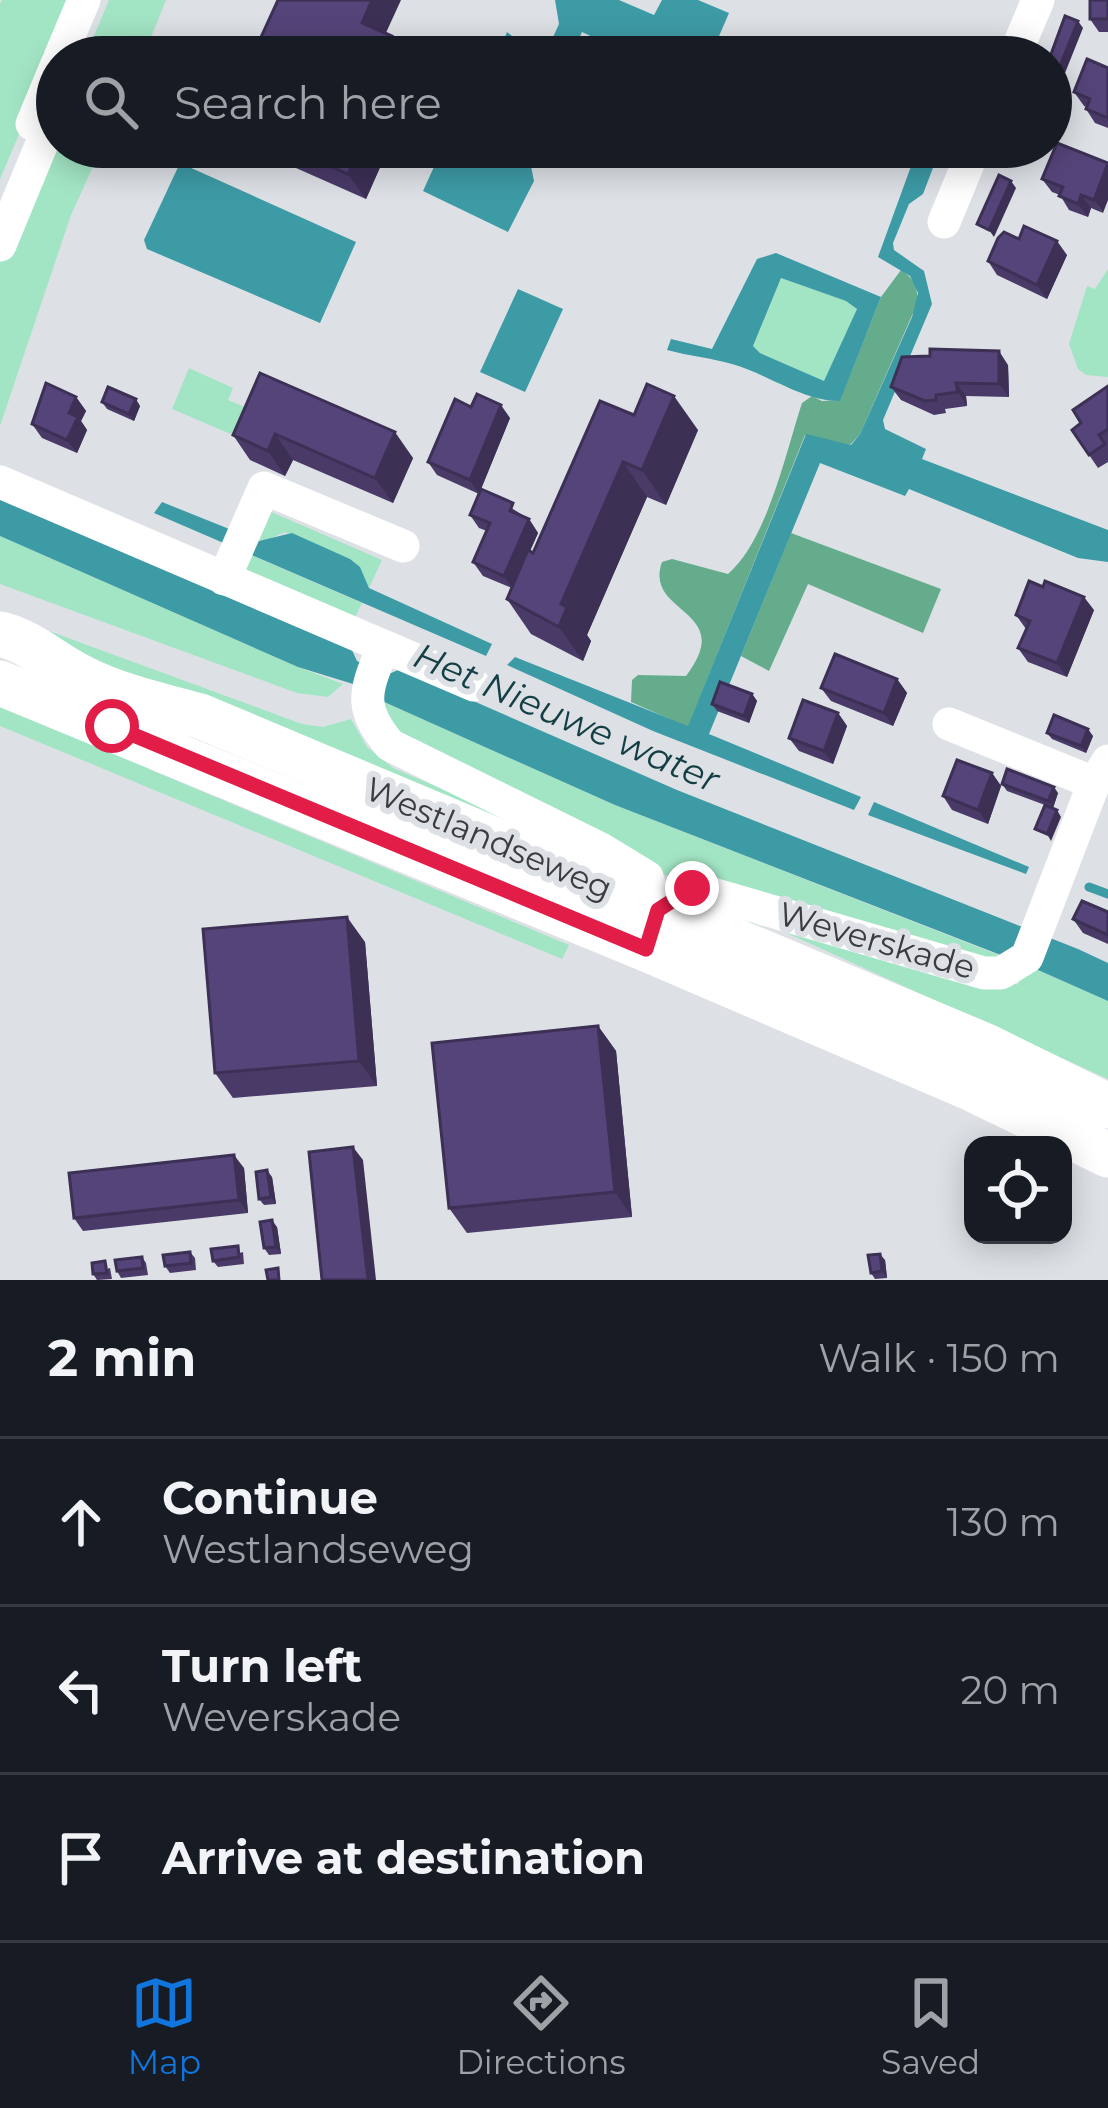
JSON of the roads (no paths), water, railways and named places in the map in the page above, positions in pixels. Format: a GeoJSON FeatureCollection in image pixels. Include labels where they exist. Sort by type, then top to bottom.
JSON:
{"type":"FeatureCollection","features":[{"type":"Feature","properties":{"kind":"main road","name":"Westlandseweg"},"geometry":{"type":"LineString","coordinates":[[0,634],[82,678],[200,716],[652,929],[1108,1155]]}},
{"type":"Feature","properties":{"kind":"main road","name":"Westlandseweg"},"geometry":{"type":"LineString","coordinates":[[0,683],[652,929],[986,1046],[1108,1106]]}},
{"type":"Feature","properties":{"kind":"street"},"geometry":{"type":"LineString","coordinates":[[69,36],[84,0]]}},
{"type":"Feature","properties":{"kind":"street"},"geometry":{"type":"LineString","coordinates":[[86,36],[101,0]]}},
{"type":"Feature","properties":{"kind":"street"},"geometry":{"type":"LineString","coordinates":[[1023,36],[1038,0]]}},
{"type":"Feature","properties":{"kind":"street"},"geometry":{"type":"LineString","coordinates":[[0,200],[36,114]]}},
{"type":"Feature","properties":{"kind":"street"},"geometry":{"type":"LineString","coordinates":[[0,245],[36,158]]}},
{"type":"Feature","properties":{"kind":"street"},"geometry":{"type":"LineString","coordinates":[[944,222],[967,168]]}},
{"type":"Feature","properties":{"kind":"street"},"geometry":{"type":"LineString","coordinates":[[0,482],[235,555],[374,670],[474,685]]}},
{"type":"Feature","properties":{"kind":"street"},"geometry":{"type":"LineString","coordinates":[[235,555],[264,488],[403,545]]}},
{"type":"Feature","properties":{"kind":"street"},"geometry":{"type":"LineString","coordinates":[[374,670],[372,724],[389,745],[601,849],[647,877],[652,929]]}},
{"type":"Feature","properties":{"kind":"street","name":"Weverskade"},"geometry":{"type":"LineString","coordinates":[[652,929],[692,888],[984,973],[1001,973],[1032,946],[1101,772],[949,724]]}},
{"type":"Feature","properties":{"kind":"water"},"geometry":{"type":"Polygon","coordinates":[[[555,0],[619,0],[654,15],[662,0],[698,0],[729,13],[719,36],[590,36],[582,32],[580,36],[554,36],[559,24],[555,0]]]}},
{"type":"Feature","properties":{"kind":"water"},"geometry":{"type":"Polygon","coordinates":[[[178,168],[191,168],[356,242],[320,323],[147,249],[144,240],[178,168]]]}},
{"type":"Feature","properties":{"kind":"water"},"geometry":{"type":"Polygon","coordinates":[[[433,168],[531,168],[534,181],[508,232],[423,191],[433,168]]]}},
{"type":"Feature","properties":{"kind":"water"},"geometry":{"type":"Polygon","coordinates":[[[910,168],[933,168],[923,194],[909,204],[893,243],[894,250],[924,271],[932,304],[883,420],[885,429],[926,449],[922,459],[1108,530],[1108,562],[1078,558],[909,489],[905,496],[820,463],[709,734],[861,797],[854,810],[653,731],[507,665],[515,657],[688,726],[806,434],[851,445],[912,317],[918,293],[910,276],[878,257],[910,168]]]}},
{"type":"Feature","properties":{"kind":"water"},"geometry":{"type":"Polygon","coordinates":[[[776,253],[881,297],[840,401],[812,397],[732,364],[667,350],[671,339],[712,349],[757,259],[776,253]],[[781,278],[753,346],[824,381],[857,309],[781,278]]]}},
{"type":"Feature","properties":{"kind":"water"},"geometry":{"type":"Polygon","coordinates":[[[518,289],[563,309],[525,392],[480,372],[518,289]]]}},
{"type":"Feature","properties":{"kind":"water"},"geometry":{"type":"Polygon","coordinates":[[[0,496],[351,648],[357,661],[389,674],[400,669],[677,790],[1078,949],[1108,963],[1108,1001],[615,805],[382,701],[379,692],[298,667],[0,536],[0,496]]]}},
{"type":"Feature","properties":{"kind":"water"},"geometry":{"type":"Polygon","coordinates":[[[162,502],[259,541],[292,533],[350,559],[360,567],[369,588],[492,644],[486,656],[154,513],[162,502]]]}},
{"type":"Feature","properties":{"kind":"water"},"geometry":{"type":"Polygon","coordinates":[[[874,802],[1029,867],[1026,874],[868,815],[874,802]]]}},
{"type":"Feature","properties":{"kind":"waterway"},"geometry":{"type":"LineString","coordinates":[[1089,887],[1108,894]]}},
{"type":"Feature","properties":{"kind":"water label","name":"Het Nieuwe water"},"geometry":{"type":"Point","coordinates":[567,717]}}]}
